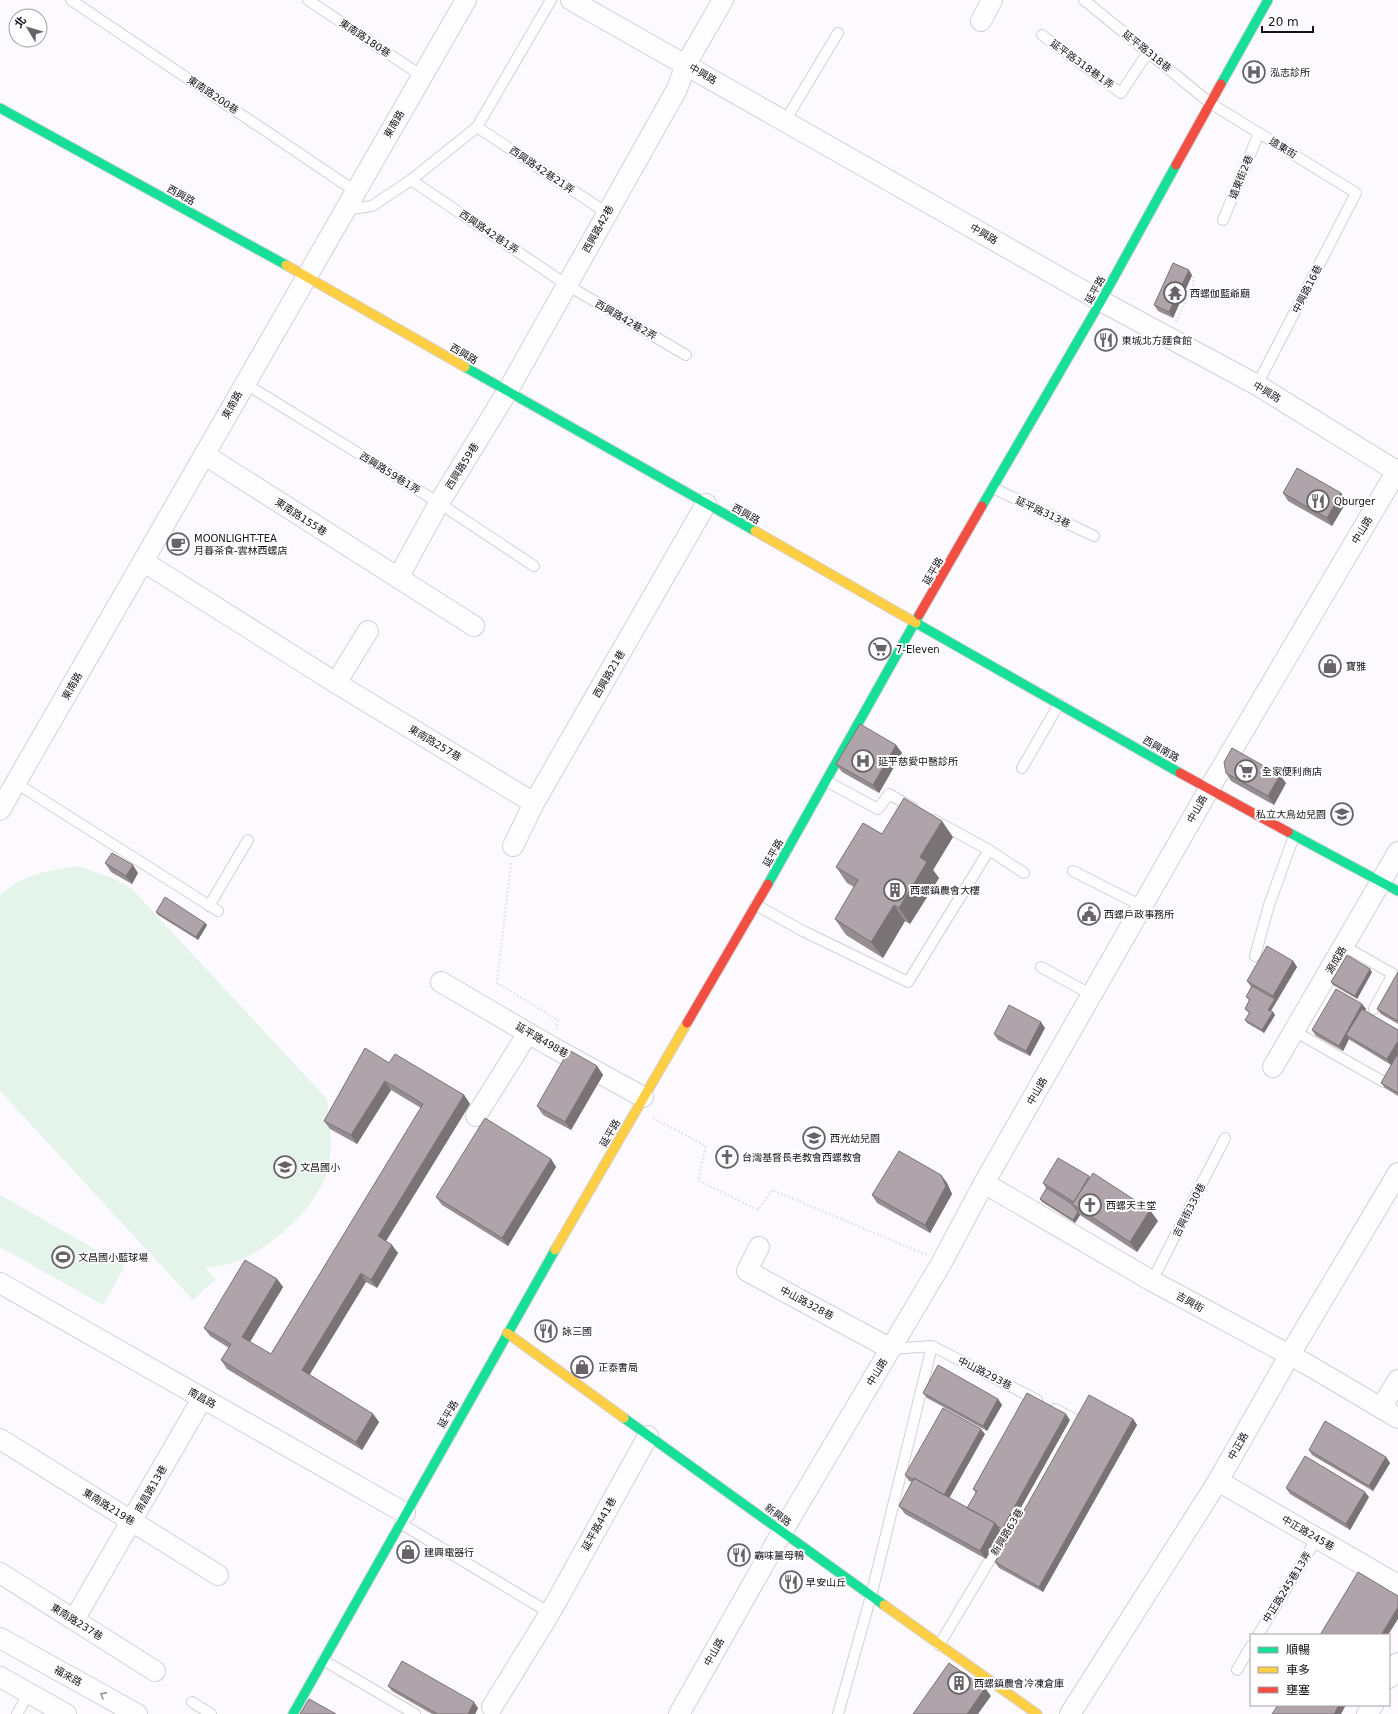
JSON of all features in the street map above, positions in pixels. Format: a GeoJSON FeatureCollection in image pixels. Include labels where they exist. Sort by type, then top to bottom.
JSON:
{"type":"FeatureCollection","features":[{"type":"Feature","properties":{"kind":"street","name":"東南路"},"geometry":{"type":"LineString","coordinates":[[0,810],[144,562],[244,383],[307,277],[344,210],[466,0]]}},
{"type":"Feature","properties":{"kind":"street","name":"中興路"},"geometry":{"type":"LineString","coordinates":[[571,0],[1101,301],[1257,385],[1398,470]]}},
{"type":"Feature","properties":{"kind":"street","name":"西興路42巷"},"geometry":{"type":"LineString","coordinates":[[508,392],[677,89],[686,64],[723,0]]}},
{"type":"Feature","properties":{"kind":"street"},"geometry":{"type":"LineString","coordinates":[[981,21],[992,0]]}},
{"type":"Feature","properties":{"kind":"street","name":"延平路"},"geometry":{"type":"LineString","coordinates":[[293,1714],[507,1333],[756,905],[916,622],[1101,301],[1268,0]]}},
{"type":"Feature","properties":{"kind":"street","name":"西興路"},"geometry":{"type":"LineString","coordinates":[[0,108],[307,277],[916,622]]}},
{"type":"Feature","properties":{"kind":"street","name":"西興路59巷"},"geometry":{"type":"LineString","coordinates":[[398,578],[439,503],[508,392]]}},
{"type":"Feature","properties":{"kind":"street","name":"東南路155巷"},"geometry":{"type":"LineString","coordinates":[[205,455],[474,626]]}},
{"type":"Feature","properties":{"kind":"street","name":"中山路"},"geometry":{"type":"LineString","coordinates":[[679,1714],[782,1532],[942,1262],[984,1183],[1209,789],[1398,470]]}},
{"type":"Feature","properties":{"kind":"street","name":"西興路21巷"},"geometry":{"type":"LineString","coordinates":[[513,846],[534,803],[706,504]]}},
{"type":"Feature","properties":{"kind":"street","name":"東南路257巷"},"geometry":{"type":"LineString","coordinates":[[144,562],[336,683],[534,803]]}},
{"type":"Feature","properties":{"kind":"street","name":"西興南路"},"geometry":{"type":"LineString","coordinates":[[916,622],[1209,789],[1398,891]]}},
{"type":"Feature","properties":{"kind":"street"},"geometry":{"type":"LineString","coordinates":[[336,683],[368,631]]}},
{"type":"Feature","properties":{"kind":"street","name":"源成路"},"geometry":{"type":"LineString","coordinates":[[1273,1067],[1398,852]]}},
{"type":"Feature","properties":{"kind":"street","name":"延平路498巷"},"geometry":{"type":"LineString","coordinates":[[441,982],[552,1047],[640,1103]]}},
{"type":"Feature","properties":{"kind":"street"},"geometry":{"type":"LineString","coordinates":[[476,1116],[528,1033]]}},
{"type":"Feature","properties":{"kind":"street","name":"中正路"},"geometry":{"type":"LineString","coordinates":[[1070,1714],[1218,1481],[1289,1356],[1398,1173]]}},
{"type":"Feature","properties":{"kind":"street","name":"吉興街"},"geometry":{"type":"LineString","coordinates":[[984,1183],[1152,1281],[1398,1418]]}},
{"type":"Feature","properties":{"kind":"street","name":"中山路328巷"},"geometry":{"type":"LineString","coordinates":[[759,1247],[747,1271],[891,1349]]}},
{"type":"Feature","properties":{"kind":"street","name":"南昌路"},"geometry":{"type":"LineString","coordinates":[[1,1287],[202,1399],[402,1518]]}},
{"type":"Feature","properties":{"kind":"street","name":"新興路"},"geometry":{"type":"LineString","coordinates":[[507,1333],[940,1645],[1023,1710],[1037,1714]]}},
{"type":"Feature","properties":{"kind":"street"},"geometry":{"type":"LineString","coordinates":[[1381,1408],[1398,1380]]}},
{"type":"Feature","properties":{"kind":"street","name":"南昌路13巷"},"geometry":{"type":"LineString","coordinates":[[74,1620],[202,1399]]}},
{"type":"Feature","properties":{"kind":"street","name":"延平路441巷"},"geometry":{"type":"LineString","coordinates":[[492,1707],[550,1613],[648,1436]]}},
{"type":"Feature","properties":{"kind":"street","name":"東南路219巷"},"geometry":{"type":"LineString","coordinates":[[0,1439],[218,1575]]}},
{"type":"Feature","properties":{"kind":"street","name":"中正路245巷"},"geometry":{"type":"LineString","coordinates":[[1218,1481],[1398,1585]]}},
{"type":"Feature","properties":{"kind":"street","name":"東南路237巷"},"geometry":{"type":"LineString","coordinates":[[0,1573],[155,1671]]}},
{"type":"Feature","properties":{"kind":"street","name":"福來路"},"geometry":{"type":"LineString","coordinates":[[0,1638],[137,1714]]}},
{"type":"Feature","properties":{"kind":"street"},"geometry":{"type":"LineString","coordinates":[[1390,1676],[1398,1663]]}},
{"type":"Feature","properties":{"kind":"street"},"geometry":{"type":"LineString","coordinates":[[0,1677],[66,1714]]}},
{"type":"Feature","properties":{"kind":"lane","name":"東南路200巷"},"geometry":{"type":"LineString","coordinates":[[71,0],[355,191]]}},
{"type":"Feature","properties":{"kind":"lane","name":"東南路180巷"},"geometry":{"type":"LineString","coordinates":[[308,0],[422,76]]}},
{"type":"Feature","properties":{"kind":"lane"},"geometry":{"type":"LineString","coordinates":[[344,210],[372,206],[411,180],[477,127],[551,0]]}},
{"type":"Feature","properties":{"kind":"lane","name":"延平路318巷"},"geometry":{"type":"LineString","coordinates":[[1084,0],[1210,103]]}},
{"type":"Feature","properties":{"kind":"lane"},"geometry":{"type":"LineString","coordinates":[[785,121],[838,33]]}},
{"type":"Feature","properties":{"kind":"lane","name":"延平路318巷1弄"},"geometry":{"type":"LineString","coordinates":[[1042,35],[1121,93],[1148,52]]}},
{"type":"Feature","properties":{"kind":"lane","name":"遠東街"},"geometry":{"type":"LineString","coordinates":[[1210,103],[1356,193]]}},
{"type":"Feature","properties":{"kind":"lane","name":"西興路42巷21弄"},"geometry":{"type":"LineString","coordinates":[[477,127],[607,213]]}},
{"type":"Feature","properties":{"kind":"lane","name":"遠東街2巷"},"geometry":{"type":"LineString","coordinates":[[1223,220],[1259,133]]}},
{"type":"Feature","properties":{"kind":"lane","name":"西興路42巷1弄"},"geometry":{"type":"LineString","coordinates":[[411,180],[567,285]]}},
{"type":"Feature","properties":{"kind":"lane","name":"中興路16巷"},"geometry":{"type":"LineString","coordinates":[[1257,385],[1356,193]]}},
{"type":"Feature","properties":{"kind":"lane","name":"西興路42巷2弄"},"geometry":{"type":"LineString","coordinates":[[567,285],[686,355]]}},
{"type":"Feature","properties":{"kind":"lane","name":"西興路59巷1弄"},"geometry":{"type":"LineString","coordinates":[[244,383],[439,503],[534,566]]}},
{"type":"Feature","properties":{"kind":"lane","name":"延平路313巷"},"geometry":{"type":"LineString","coordinates":[[993,488],[1094,536]]}},
{"type":"Feature","properties":{"kind":"lane"},"geometry":{"type":"LineString","coordinates":[[1022,768],[1059,704]]}},
{"type":"Feature","properties":{"kind":"lane"},"geometry":{"type":"LineString","coordinates":[[826,781],[878,809],[889,794],[988,850],[1024,873]]}},
{"type":"Feature","properties":{"kind":"lane"},"geometry":{"type":"LineString","coordinates":[[16,783],[214,908],[248,840]]}},
{"type":"Feature","properties":{"kind":"lane"},"geometry":{"type":"LineString","coordinates":[[1255,956],[1269,905],[1294,836]]}},
{"type":"Feature","properties":{"kind":"lane"},"geometry":{"type":"LineString","coordinates":[[756,905],[803,931],[908,982],[988,850]]}},
{"type":"Feature","properties":{"kind":"lane"},"geometry":{"type":"LineString","coordinates":[[1073,871],[1142,906]]}},
{"type":"Feature","properties":{"kind":"lane"},"geometry":{"type":"LineString","coordinates":[[1344,946],[1394,974],[1374,1009]]}},
{"type":"Feature","properties":{"kind":"lane"},"geometry":{"type":"LineString","coordinates":[[1041,966],[1092,995]]}},
{"type":"Feature","properties":{"kind":"lane"},"geometry":{"type":"LineString","coordinates":[[1294,1031],[1384,1082]]}},
{"type":"Feature","properties":{"kind":"lane","name":"吉興街330巷"},"geometry":{"type":"LineString","coordinates":[[1152,1281],[1225,1138]]}},
{"type":"Feature","properties":{"kind":"lane"},"geometry":{"type":"LineString","coordinates":[[838,1714],[871,1596],[932,1346],[891,1349]]}},
{"type":"Feature","properties":{"kind":"lane","name":"中山路293巷"},"geometry":{"type":"LineString","coordinates":[[932,1346],[1074,1419]]}},
{"type":"Feature","properties":{"kind":"lane","name":"新興路63巷"},"geometry":{"type":"LineString","coordinates":[[940,1645],[1074,1419]]}},
{"type":"Feature","properties":{"kind":"lane"},"geometry":{"type":"LineString","coordinates":[[402,1518],[550,1613]]}},
{"type":"Feature","properties":{"kind":"lane","name":"中正路245巷13弄"},"geometry":{"type":"LineString","coordinates":[[1259,1634],[1317,1538]]}},
{"type":"Feature","properties":{"kind":"lane"},"geometry":{"type":"LineString","coordinates":[[1236,1670],[1250,1648]]}},
{"type":"Feature","properties":{"kind":"lane"},"geometry":{"type":"LineString","coordinates":[[323,1660],[415,1714]]}},
{"type":"Feature","properties":{"kind":"lane"},"geometry":{"type":"LineString","coordinates":[[17,1714],[29,1693]]}},
{"type":"Feature","properties":{"kind":"lane"},"geometry":{"type":"LineString","coordinates":[[192,1702],[211,1714]]}},
{"type":"Feature","properties":{"kind":"path"},"geometry":{"type":"LineString","coordinates":[[1168,338],[1194,284],[1192,275]]}},
{"type":"Feature","properties":{"kind":"path"},"geometry":{"type":"LineString","coordinates":[[513,846],[497,983],[558,1020],[552,1047]]}},
{"type":"Feature","properties":{"kind":"path"},"geometry":{"type":"LineString","coordinates":[[640,1103],[706,1146],[698,1180],[758,1210],[772,1190],[942,1262]]}},
{"type":"Feature","properties":{"kind":"shaded area"},"geometry":{"type":"Polygon","coordinates":[[[78,866],[115,879],[132,889],[327,1099],[331,1147],[329,1163],[325,1178],[307,1208],[281,1234],[252,1254],[234,1262],[205,1268],[216,1279],[193,1300],[0,1091],[0,895],[8,888],[36,874],[78,866]]]}},
{"type":"Feature","properties":{"kind":"shaded area","name":"文昌國小藍球場"},"geometry":{"type":"Polygon","coordinates":[[[0,1195],[125,1266],[103,1305],[0,1247],[0,1195]]]}},
{"type":"Feature","properties":{"kind":"building","name":"西螺伽藍爺廟"},"geometry":{"type":"Polygon","coordinates":[[[1173,263],[1189,270],[1169,312],[1154,305],[1173,263]]]}},
{"type":"Feature","properties":{"kind":"building","name":"Qburger"},"geometry":{"type":"Polygon","coordinates":[[[1297,468],[1341,493],[1327,518],[1283,493],[1297,468]]]}},
{"type":"Feature","properties":{"kind":"building"},"geometry":{"type":"Polygon","coordinates":[[[860,724],[896,745],[873,785],[836,764],[860,724]]]}},
{"type":"Feature","properties":{"kind":"building"},"geometry":{"type":"Polygon","coordinates":[[[1232,748],[1280,775],[1268,796],[1226,773],[1224,762],[1232,748]]]}},
{"type":"Feature","properties":{"kind":"building","name":"西螺鎮農會大樓"},"geometry":{"type":"Polygon","coordinates":[[[904,798],[942,821],[920,857],[927,862],[899,908],[894,905],[871,942],[835,919],[858,880],[836,867],[863,823],[882,834],[904,798]]]}},
{"type":"Feature","properties":{"kind":"building"},"geometry":{"type":"Polygon","coordinates":[[[112,853],[133,865],[126,876],[105,863],[112,853]]]}},
{"type":"Feature","properties":{"kind":"building"},"geometry":{"type":"Polygon","coordinates":[[[165,897],[205,923],[196,937],[156,912],[165,897]]]}},
{"type":"Feature","properties":{"kind":"building"},"geometry":{"type":"Polygon","coordinates":[[[1267,946],[1293,961],[1273,996],[1247,981],[1267,946]]]}},
{"type":"Feature","properties":{"kind":"building"},"geometry":{"type":"Polygon","coordinates":[[[1347,955],[1370,969],[1355,996],[1331,982],[1347,955]]]}},
{"type":"Feature","properties":{"kind":"building"},"geometry":{"type":"Polygon","coordinates":[[[1398,972],[1398,1021],[1377,1009],[1398,972]]]}},
{"type":"Feature","properties":{"kind":"building"},"geometry":{"type":"Polygon","coordinates":[[[1252,986],[1275,999],[1268,1010],[1273,1012],[1262,1030],[1245,1020],[1250,1012],[1245,1009],[1250,999],[1246,997],[1252,986]]]}},
{"type":"Feature","properties":{"kind":"building"},"geometry":{"type":"Polygon","coordinates":[[[1336,989],[1362,1004],[1339,1046],[1312,1030],[1336,989]]]}},
{"type":"Feature","properties":{"kind":"building"},"geometry":{"type":"Polygon","coordinates":[[[1009,1005],[1041,1022],[1026,1051],[994,1034],[1009,1005]]]}},
{"type":"Feature","properties":{"kind":"building"},"geometry":{"type":"Polygon","coordinates":[[[1362,1009],[1398,1030],[1398,1041],[1387,1059],[1346,1035],[1362,1009]]]}},
{"type":"Feature","properties":{"kind":"building"},"geometry":{"type":"Polygon","coordinates":[[[365,1048],[389,1063],[395,1054],[464,1095],[378,1236],[392,1245],[371,1280],[361,1273],[302,1370],[373,1414],[356,1442],[221,1360],[231,1344],[204,1328],[245,1260],[277,1279],[242,1337],[271,1354],[423,1104],[385,1081],[351,1135],[324,1121],[365,1048]]]}},
{"type":"Feature","properties":{"kind":"building"},"geometry":{"type":"Polygon","coordinates":[[[569,1050],[597,1066],[565,1122],[537,1106],[569,1050]]]}},
{"type":"Feature","properties":{"kind":"building"},"geometry":{"type":"Polygon","coordinates":[[[1398,1053],[1398,1093],[1381,1083],[1398,1053]]]}},
{"type":"Feature","properties":{"kind":"building"},"geometry":{"type":"Polygon","coordinates":[[[485,1118],[551,1159],[502,1238],[436,1197],[485,1118]]]}},
{"type":"Feature","properties":{"kind":"building"},"geometry":{"type":"Polygon","coordinates":[[[899,1151],[941,1175],[946,1186],[925,1225],[872,1195],[899,1151]]]}},
{"type":"Feature","properties":{"kind":"building"},"geometry":{"type":"Polygon","coordinates":[[[1058,1158],[1089,1176],[1074,1202],[1043,1183],[1058,1158]]]}},
{"type":"Feature","properties":{"kind":"building"},"geometry":{"type":"Polygon","coordinates":[[[1093,1173],[1150,1210],[1130,1242],[1072,1204],[1093,1173]]]}},
{"type":"Feature","properties":{"kind":"building"},"geometry":{"type":"Polygon","coordinates":[[[1047,1188],[1072,1204],[1078,1212],[1073,1220],[1040,1199],[1047,1188]]]}},
{"type":"Feature","properties":{"kind":"building"},"geometry":{"type":"Polygon","coordinates":[[[938,1365],[998,1399],[983,1426],[923,1393],[938,1365]]]}},
{"type":"Feature","properties":{"kind":"building"},"geometry":{"type":"Polygon","coordinates":[[[1027,1393],[1066,1414],[1002,1529],[995,1523],[967,1508],[977,1491],[973,1489],[1027,1393]]]}},
{"type":"Feature","properties":{"kind":"building"},"geometry":{"type":"Polygon","coordinates":[[[1089,1395],[1133,1419],[1039,1587],[995,1562],[1089,1395]]]}},
{"type":"Feature","properties":{"kind":"building"},"geometry":{"type":"Polygon","coordinates":[[[943,1408],[981,1429],[944,1495],[914,1478],[914,1480],[905,1475],[943,1408]]]}},
{"type":"Feature","properties":{"kind":"building"},"geometry":{"type":"Polygon","coordinates":[[[1325,1421],[1386,1457],[1369,1486],[1309,1450],[1325,1421]]]}},
{"type":"Feature","properties":{"kind":"building"},"geometry":{"type":"Polygon","coordinates":[[[1305,1456],[1365,1492],[1346,1524],[1286,1488],[1305,1456]]]}},
{"type":"Feature","properties":{"kind":"building"},"geometry":{"type":"Polygon","coordinates":[[[914,1478],[995,1523],[980,1551],[899,1506],[914,1478]]]}},
{"type":"Feature","properties":{"kind":"building"},"geometry":{"type":"Polygon","coordinates":[[[1358,1572],[1398,1596],[1398,1607],[1382,1634],[1321,1634],[1358,1572]]]}},
{"type":"Feature","properties":{"kind":"building"},"geometry":{"type":"Polygon","coordinates":[[[402,1661],[474,1702],[468,1714],[438,1714],[388,1686],[402,1661]]]}},
{"type":"Feature","properties":{"kind":"building","name":"西螺鎮農會冷凍倉庫"},"geometry":{"type":"Polygon","coordinates":[[[949,1663],[985,1688],[967,1714],[913,1714],[949,1663]]]}},
{"type":"Feature","properties":{"kind":"building"},"geometry":{"type":"Polygon","coordinates":[[[309,1699],[336,1714],[300,1714],[309,1699]]]}},
{"type":"Feature","properties":{"kind":"building"},"geometry":{"type":"Polygon","coordinates":[[[1277,1706],[1338,1706],[1334,1714],[1272,1714],[1277,1706]]]}},
{"type":"Feature","properties":{"kind":"traffic: fast"},"geometry":{"type":"LineString","coordinates":[[1221,84],[1268,0]]}},
{"type":"Feature","properties":{"kind":"traffic: fast"},"geometry":{"type":"LineString","coordinates":[[0,108],[286,265]]}},
{"type":"Feature","properties":{"kind":"traffic: fast"},"geometry":{"type":"LineString","coordinates":[[982,506],[1101,301],[1176,165]]}},
{"type":"Feature","properties":{"kind":"traffic: fast"},"geometry":{"type":"LineString","coordinates":[[465,367],[755,531]]}},
{"type":"Feature","properties":{"kind":"traffic: fast"},"geometry":{"type":"LineString","coordinates":[[768,884],[919,615]]}},
{"type":"Feature","properties":{"kind":"traffic: fast"},"geometry":{"type":"LineString","coordinates":[[916,623],[1180,773]]}},
{"type":"Feature","properties":{"kind":"traffic: fast"},"geometry":{"type":"LineString","coordinates":[[1288,832],[1398,891]]}},
{"type":"Feature","properties":{"kind":"traffic: fast"},"geometry":{"type":"LineString","coordinates":[[293,1714],[555,1250]]}},
{"type":"Feature","properties":{"kind":"traffic: fast"},"geometry":{"type":"LineString","coordinates":[[624,1418],[884,1605]]}},
{"type":"Feature","properties":{"kind":"traffic: slow"},"geometry":{"type":"LineString","coordinates":[[286,265],[465,367]]}},
{"type":"Feature","properties":{"kind":"traffic: slow"},"geometry":{"type":"LineString","coordinates":[[755,531],[916,623]]}},
{"type":"Feature","properties":{"kind":"traffic: slow"},"geometry":{"type":"LineString","coordinates":[[555,1250],[687,1023]]}},
{"type":"Feature","properties":{"kind":"traffic: slow"},"geometry":{"type":"LineString","coordinates":[[507,1333],[624,1418]]}},
{"type":"Feature","properties":{"kind":"traffic: slow"},"geometry":{"type":"LineString","coordinates":[[884,1605],[1037,1714]]}},
{"type":"Feature","properties":{"kind":"traffic: jam"},"geometry":{"type":"LineString","coordinates":[[1176,165],[1221,84]]}},
{"type":"Feature","properties":{"kind":"traffic: jam"},"geometry":{"type":"LineString","coordinates":[[919,615],[982,506]]}},
{"type":"Feature","properties":{"kind":"traffic: jam"},"geometry":{"type":"LineString","coordinates":[[1180,773],[1288,832]]}},
{"type":"Feature","properties":{"kind":"traffic: jam"},"geometry":{"type":"LineString","coordinates":[[687,1023],[768,884]]}},
{"type":"Feature","properties":{"kind":"place","name":"泓志診所"},"geometry":{"type":"Point","coordinates":[1254,72]}},
{"type":"Feature","properties":{"kind":"place","name":"西螺伽藍爺廟"},"geometry":{"type":"Point","coordinates":[1175,293]}},
{"type":"Feature","properties":{"kind":"place","name":"東城北方麵食館"},"geometry":{"type":"Point","coordinates":[1106,340]}},
{"type":"Feature","properties":{"kind":"place","name":"Qburger"},"geometry":{"type":"Point","coordinates":[1318,501]}},
{"type":"Feature","properties":{"kind":"place","name":"MOONLIGHT-TEA 月暮茶食-雲林西螺店"},"geometry":{"type":"Point","coordinates":[178,544]}},
{"type":"Feature","properties":{"kind":"place","name":"7-Eleven"},"geometry":{"type":"Point","coordinates":[880,649]}},
{"type":"Feature","properties":{"kind":"place","name":"寶雅"},"geometry":{"type":"Point","coordinates":[1330,666]}},
{"type":"Feature","properties":{"kind":"place","name":"延平慈愛中醫診所"},"geometry":{"type":"Point","coordinates":[863,761]}},
{"type":"Feature","properties":{"kind":"place","name":"全家便利商店"},"geometry":{"type":"Point","coordinates":[1246,771]}},
{"type":"Feature","properties":{"kind":"place","name":"私立大鳥幼兒園"},"geometry":{"type":"Point","coordinates":[1342,814]}},
{"type":"Feature","properties":{"kind":"place","name":"西螺鎮農會大樓"},"geometry":{"type":"Point","coordinates":[895,890]}},
{"type":"Feature","properties":{"kind":"place","name":"西螺戶政事務所"},"geometry":{"type":"Point","coordinates":[1089,914]}},
{"type":"Feature","properties":{"kind":"place","name":"西光幼兒園"},"geometry":{"type":"Point","coordinates":[814,1138]}},
{"type":"Feature","properties":{"kind":"place","name":"台灣基督長老教會西螺教會"},"geometry":{"type":"Point","coordinates":[727,1157]}},
{"type":"Feature","properties":{"kind":"place","name":"文昌國小"},"geometry":{"type":"Point","coordinates":[285,1167]}},
{"type":"Feature","properties":{"kind":"place","name":"西螺天主堂"},"geometry":{"type":"Point","coordinates":[1090,1205]}},
{"type":"Feature","properties":{"kind":"place","name":"文昌國小藍球場"},"geometry":{"type":"Point","coordinates":[63,1257]}},
{"type":"Feature","properties":{"kind":"place","name":"詠三國"},"geometry":{"type":"Point","coordinates":[546,1331]}},
{"type":"Feature","properties":{"kind":"place","name":"正泰書局"},"geometry":{"type":"Point","coordinates":[582,1367]}},
{"type":"Feature","properties":{"kind":"place","name":"建興電器行"},"geometry":{"type":"Point","coordinates":[408,1552]}},
{"type":"Feature","properties":{"kind":"place","name":"霸味薑母鴨"},"geometry":{"type":"Point","coordinates":[739,1555]}},
{"type":"Feature","properties":{"kind":"place","name":"早安山丘"},"geometry":{"type":"Point","coordinates":[791,1582]}},
{"type":"Feature","properties":{"kind":"place","name":"西螺鎮農會冷凍倉庫"},"geometry":{"type":"Point","coordinates":[959,1683]}}]}
